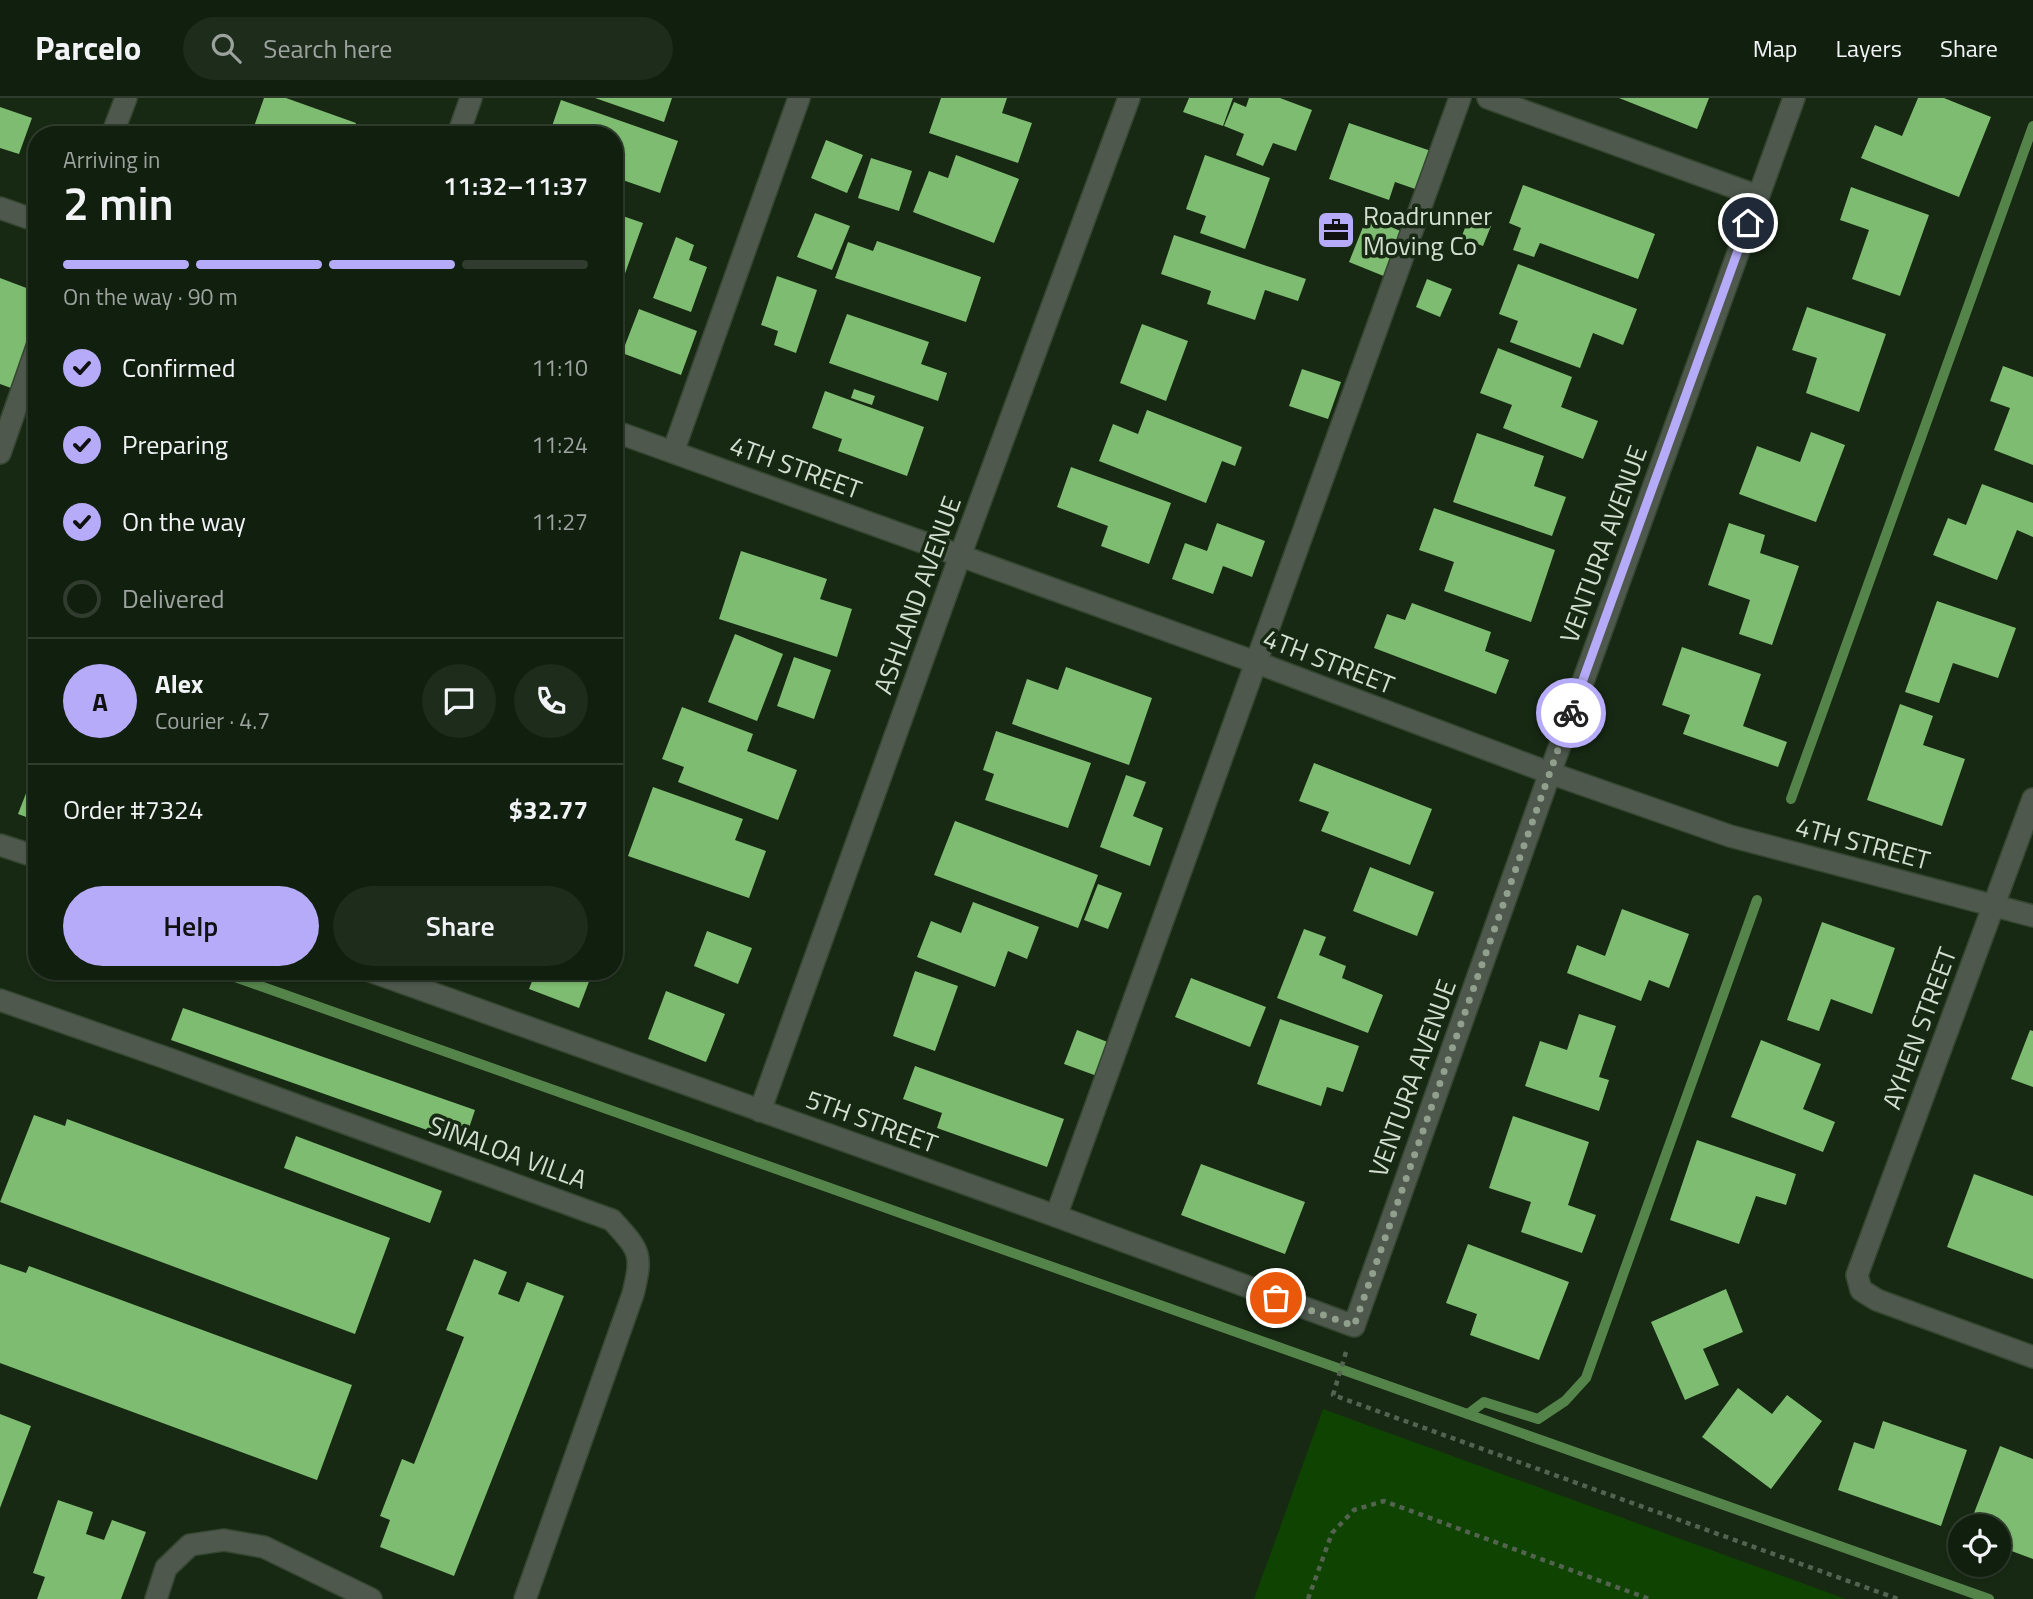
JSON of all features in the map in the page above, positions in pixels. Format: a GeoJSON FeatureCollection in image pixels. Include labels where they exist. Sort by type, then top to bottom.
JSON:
{"type":"FeatureCollection","features":[{"type":"Feature","properties":{"kind":"street"},"geometry":{"type":"LineString","coordinates":[[115,126],[126,98]]}},
{"type":"Feature","properties":{"kind":"street"},"geometry":{"type":"LineString","coordinates":[[461,126],[471,98]]}},
{"type":"Feature","properties":{"kind":"street"},"geometry":{"type":"LineString","coordinates":[[673,452],[799,98]]}},
{"type":"Feature","properties":{"kind":"street","name":"ASHLAND AVENUE"},"geometry":{"type":"LineString","coordinates":[[760,1111],[1129,98]]}},
{"type":"Feature","properties":{"kind":"street"},"geometry":{"type":"LineString","coordinates":[[1056,1216],[1460,98]]}},
{"type":"Feature","properties":{"kind":"street"},"geometry":{"type":"LineString","coordinates":[[1488,98],[1758,197]]}},
{"type":"Feature","properties":{"kind":"street","name":"VENTURA AVENUE"},"geometry":{"type":"LineString","coordinates":[[1354,1326],[1794,98]]}},
{"type":"Feature","properties":{"kind":"street"},"geometry":{"type":"LineString","coordinates":[[0,208],[28,218]]}},
{"type":"Feature","properties":{"kind":"street"},"geometry":{"type":"LineString","coordinates":[[0,453],[28,373]]}},
{"type":"Feature","properties":{"kind":"street","name":"4TH STREET"},"geometry":{"type":"LineString","coordinates":[[623,434],[1550,773],[1730,836],[2033,916]]}},
{"type":"Feature","properties":{"kind":"street","name":"AYHEN STREET"},"geometry":{"type":"LineString","coordinates":[[2033,799],[1857,1275],[1861,1290],[1877,1300],[2033,1357]]}},
{"type":"Feature","properties":{"kind":"street"},"geometry":{"type":"LineString","coordinates":[[0,845],[28,854]]}},
{"type":"Feature","properties":{"kind":"street","name":"5TH STREET"},"geometry":{"type":"LineString","coordinates":[[395,980],[1056,1216],[1354,1326]]}},
{"type":"Feature","properties":{"kind":"street","name":"SINALOA VILLA"},"geometry":{"type":"LineString","coordinates":[[0,1000],[612,1220],[634,1244],[640,1265],[634,1294],[525,1599]]}},
{"type":"Feature","properties":{"kind":"street"},"geometry":{"type":"LineString","coordinates":[[156,1599],[166,1568],[190,1545],[224,1540],[264,1547],[370,1599]]}},
{"type":"Feature","properties":{"kind":"path"},"geometry":{"type":"LineString","coordinates":[[1354,1326],[1333,1395],[1898,1599]]}},
{"type":"Feature","properties":{"kind":"path"},"geometry":{"type":"LineString","coordinates":[[1308,1599],[1332,1533],[1354,1510],[1384,1502],[1649,1599]]}},
{"type":"Feature","properties":{"kind":"green space"},"geometry":{"type":"Polygon","coordinates":[[[1323,1409],[1846,1599],[1254,1599],[1323,1409]]]}},
{"type":"Feature","properties":{"kind":"building"},"geometry":{"type":"Polygon","coordinates":[[[264,98],[286,98],[356,123],[355,126],[254,126],[264,98]]]}},
{"type":"Feature","properties":{"kind":"building"},"geometry":{"type":"Polygon","coordinates":[[[595,98],[672,98],[664,122],[595,98]]]}},
{"type":"Feature","properties":{"kind":"building"},"geometry":{"type":"Polygon","coordinates":[[[941,98],[1007,98],[1002,113],[1032,123],[1018,163],[929,133],[941,98]]]}},
{"type":"Feature","properties":{"kind":"building"},"geometry":{"type":"Polygon","coordinates":[[[1189,98],[1233,98],[1223,126],[1183,112],[1189,98]]]}},
{"type":"Feature","properties":{"kind":"building"},"geometry":{"type":"Polygon","coordinates":[[[1249,98],[1280,98],[1312,110],[1296,151],[1273,143],[1263,166],[1236,155],[1244,134],[1224,126],[1234,102],[1246,107],[1249,98]]]}},
{"type":"Feature","properties":{"kind":"building"},"geometry":{"type":"Polygon","coordinates":[[[1619,98],[1709,98],[1697,129],[1619,98]]]}},
{"type":"Feature","properties":{"kind":"building"},"geometry":{"type":"Polygon","coordinates":[[[1918,98],[1944,98],[1991,117],[1959,197],[1861,158],[1875,125],[1902,136],[1918,98]]]}},
{"type":"Feature","properties":{"kind":"building"},"geometry":{"type":"Polygon","coordinates":[[[561,100],[678,141],[660,193],[623,180],[623,126],[552,126],[561,100]]]}},
{"type":"Feature","properties":{"kind":"building"},"geometry":{"type":"Polygon","coordinates":[[[0,107],[32,118],[19,154],[0,148],[0,107]]]}},
{"type":"Feature","properties":{"kind":"building"},"geometry":{"type":"Polygon","coordinates":[[[1349,123],[1434,152],[1421,191],[1395,182],[1389,200],[1329,179],[1349,123]]]}},
{"type":"Feature","properties":{"kind":"building"},"geometry":{"type":"Polygon","coordinates":[[[826,140],[863,155],[847,193],[811,178],[826,140]]]}},
{"type":"Feature","properties":{"kind":"building"},"geometry":{"type":"Polygon","coordinates":[[[956,155],[1019,179],[994,243],[913,212],[929,171],[948,178],[956,155]]]}},
{"type":"Feature","properties":{"kind":"building"},"geometry":{"type":"Polygon","coordinates":[[[1205,155],[1270,178],[1245,249],[1200,233],[1206,216],[1186,209],[1205,155]]]}},
{"type":"Feature","properties":{"kind":"building"},"geometry":{"type":"Polygon","coordinates":[[[871,158],[912,171],[899,211],[858,198],[871,158]]]}},
{"type":"Feature","properties":{"kind":"building"},"geometry":{"type":"Polygon","coordinates":[[[1523,185],[1655,234],[1638,279],[1540,243],[1534,257],[1513,250],[1521,228],[1509,223],[1523,185]]]}},
{"type":"Feature","properties":{"kind":"building"},"geometry":{"type":"Polygon","coordinates":[[[1851,187],[1929,215],[1900,296],[1852,279],[1869,230],[1840,220],[1851,187]]]}},
{"type":"Feature","properties":{"kind":"building"},"geometry":{"type":"Polygon","coordinates":[[[815,213],[850,226],[832,270],[797,257],[815,213]]]}},
{"type":"Feature","properties":{"kind":"building"},"geometry":{"type":"Polygon","coordinates":[[[623,216],[643,223],[623,279],[623,216]]]}},
{"type":"Feature","properties":{"kind":"building"},"geometry":{"type":"Polygon","coordinates":[[[1367,217],[1403,232],[1386,277],[1349,262],[1367,217]]]}},
{"type":"Feature","properties":{"kind":"building"},"geometry":{"type":"Polygon","coordinates":[[[1469,218],[1491,226],[1483,246],[1461,238],[1469,218]]]}},
{"type":"Feature","properties":{"kind":"building"},"geometry":{"type":"Polygon","coordinates":[[[1174,235],[1306,279],[1298,301],[1265,290],[1255,320],[1207,304],[1211,291],[1161,274],[1174,235]]]}},
{"type":"Feature","properties":{"kind":"building"},"geometry":{"type":"Polygon","coordinates":[[[676,237],[694,245],[689,260],[707,267],[691,312],[653,298],[676,237]]]}},
{"type":"Feature","properties":{"kind":"building"},"geometry":{"type":"Polygon","coordinates":[[[877,241],[981,277],[966,322],[835,278],[848,242],[873,251],[877,241]]]}},
{"type":"Feature","properties":{"kind":"building"},"geometry":{"type":"Polygon","coordinates":[[[1518,264],[1637,309],[1623,345],[1593,333],[1580,368],[1510,342],[1518,321],[1499,314],[1518,264]]]}},
{"type":"Feature","properties":{"kind":"building"},"geometry":{"type":"Polygon","coordinates":[[[777,276],[817,290],[796,353],[774,345],[778,331],[761,325],[777,276]]]}},
{"type":"Feature","properties":{"kind":"building"},"geometry":{"type":"Polygon","coordinates":[[[0,278],[28,289],[28,344],[11,388],[0,384],[0,278]]]}},
{"type":"Feature","properties":{"kind":"building"},"geometry":{"type":"Polygon","coordinates":[[[1427,279],[1452,289],[1440,317],[1416,307],[1427,279]]]}},
{"type":"Feature","properties":{"kind":"building"},"geometry":{"type":"Polygon","coordinates":[[[1807,307],[1886,334],[1859,412],[1806,393],[1817,358],[1792,350],[1807,307]]]}},
{"type":"Feature","properties":{"kind":"building"},"geometry":{"type":"Polygon","coordinates":[[[639,309],[697,331],[681,375],[623,353],[639,309]]]}},
{"type":"Feature","properties":{"kind":"building"},"geometry":{"type":"Polygon","coordinates":[[[847,314],[929,342],[921,364],[947,373],[938,401],[829,363],[847,314]]]}},
{"type":"Feature","properties":{"kind":"building"},"geometry":{"type":"Polygon","coordinates":[[[1142,324],[1188,341],[1166,401],[1120,383],[1142,324]]]}},
{"type":"Feature","properties":{"kind":"building"},"geometry":{"type":"Polygon","coordinates":[[[1498,348],[1572,377],[1561,407],[1598,421],[1583,459],[1503,428],[1512,405],[1480,393],[1498,348]]]}},
{"type":"Feature","properties":{"kind":"building"},"geometry":{"type":"Polygon","coordinates":[[[2003,366],[2033,377],[2033,465],[1994,450],[2010,408],[1990,401],[2003,366]]]}},
{"type":"Feature","properties":{"kind":"building"},"geometry":{"type":"Polygon","coordinates":[[[1302,369],[1341,382],[1328,419],[1289,406],[1302,369]]]}},
{"type":"Feature","properties":{"kind":"building"},"geometry":{"type":"Polygon","coordinates":[[[854,389],[875,396],[872,405],[851,398],[854,389]]]}},
{"type":"Feature","properties":{"kind":"building"},"geometry":{"type":"Polygon","coordinates":[[[825,391],[924,427],[907,476],[838,451],[842,439],[812,428],[825,391]]]}},
{"type":"Feature","properties":{"kind":"building"},"geometry":{"type":"Polygon","coordinates":[[[1147,410],[1242,447],[1235,466],[1222,461],[1206,503],[1099,461],[1113,424],[1138,434],[1147,410]]]}},
{"type":"Feature","properties":{"kind":"building"},"geometry":{"type":"Polygon","coordinates":[[[1811,432],[1845,445],[1816,522],[1739,494],[1757,446],[1800,462],[1811,432]]]}},
{"type":"Feature","properties":{"kind":"building"},"geometry":{"type":"Polygon","coordinates":[[[1477,433],[1544,456],[1534,486],[1566,497],[1552,536],[1453,502],[1477,433]]]}},
{"type":"Feature","properties":{"kind":"building"},"geometry":{"type":"Polygon","coordinates":[[[1071,467],[1171,503],[1149,564],[1101,546],[1108,526],[1057,507],[1071,467]]]}},
{"type":"Feature","properties":{"kind":"building"},"geometry":{"type":"Polygon","coordinates":[[[1982,484],[2033,503],[2033,537],[2017,530],[1997,580],[1933,555],[1948,518],[1966,525],[1982,484]]]}},
{"type":"Feature","properties":{"kind":"building"},"geometry":{"type":"Polygon","coordinates":[[[1434,508],[1555,550],[1531,622],[1444,591],[1454,562],[1419,550],[1434,508]]]}},
{"type":"Feature","properties":{"kind":"building"},"geometry":{"type":"Polygon","coordinates":[[[1217,523],[1265,541],[1252,577],[1223,566],[1213,594],[1172,579],[1185,543],[1207,551],[1217,523]]]}},
{"type":"Feature","properties":{"kind":"building"},"geometry":{"type":"Polygon","coordinates":[[[1729,523],[1765,535],[1760,553],[1799,566],[1772,645],[1739,634],[1750,600],[1708,585],[1729,523]]]}},
{"type":"Feature","properties":{"kind":"building"},"geometry":{"type":"Polygon","coordinates":[[[741,551],[827,579],[820,599],[852,609],[837,657],[719,619],[741,551]]]}},
{"type":"Feature","properties":{"kind":"building"},"geometry":{"type":"Polygon","coordinates":[[[1937,601],[2016,628],[1998,678],[1953,663],[1939,703],[1905,692],[1937,601]]]}},
{"type":"Feature","properties":{"kind":"building"},"geometry":{"type":"Polygon","coordinates":[[[1412,603],[1491,632],[1485,651],[1509,660],[1496,694],[1374,648],[1387,614],[1405,620],[1412,603]]]}},
{"type":"Feature","properties":{"kind":"building"},"geometry":{"type":"Polygon","coordinates":[[[735,634],[783,654],[757,721],[708,702],[735,634]]]}},
{"type":"Feature","properties":{"kind":"building"},"geometry":{"type":"Polygon","coordinates":[[[1682,647],[1761,674],[1743,726],[1787,742],[1778,767],[1683,734],[1690,715],[1662,705],[1682,647]]]}},
{"type":"Feature","properties":{"kind":"building"},"geometry":{"type":"Polygon","coordinates":[[[794,657],[831,670],[814,719],[777,706],[794,657]]]}},
{"type":"Feature","properties":{"kind":"building"},"geometry":{"type":"Polygon","coordinates":[[[1066,667],[1152,698],[1129,765],[1012,724],[1027,679],[1058,690],[1066,667]]]}},
{"type":"Feature","properties":{"kind":"building"},"geometry":{"type":"Polygon","coordinates":[[[1900,704],[1933,716],[1923,745],[1965,759],[1942,826],[1867,800],[1900,704]]]}},
{"type":"Feature","properties":{"kind":"building"},"geometry":{"type":"Polygon","coordinates":[[[682,707],[753,734],[747,751],[797,770],[778,820],[678,782],[684,767],[662,759],[682,707]]]}},
{"type":"Feature","properties":{"kind":"building"},"geometry":{"type":"Polygon","coordinates":[[[996,731],[1091,763],[1068,828],[985,800],[994,774],[983,770],[996,731]]]}},
{"type":"Feature","properties":{"kind":"building"},"geometry":{"type":"Polygon","coordinates":[[[1314,763],[1432,809],[1410,865],[1321,831],[1329,812],[1299,801],[1314,763]]]}},
{"type":"Feature","properties":{"kind":"building"},"geometry":{"type":"Polygon","coordinates":[[[1126,775],[1146,782],[1133,816],[1163,828],[1150,866],[1100,847],[1126,775]]]}},
{"type":"Feature","properties":{"kind":"building"},"geometry":{"type":"Polygon","coordinates":[[[653,787],[743,819],[735,840],[766,851],[749,898],[628,856],[653,787]]]}},
{"type":"Feature","properties":{"kind":"building"},"geometry":{"type":"Polygon","coordinates":[[[28,788],[28,818],[18,814],[28,788]]]}},
{"type":"Feature","properties":{"kind":"building"},"geometry":{"type":"Polygon","coordinates":[[[955,821],[1098,875],[1078,928],[934,875],[955,821]]]}},
{"type":"Feature","properties":{"kind":"building"},"geometry":{"type":"Polygon","coordinates":[[[1370,867],[1434,892],[1417,936],[1353,911],[1370,867]]]}},
{"type":"Feature","properties":{"kind":"building"},"geometry":{"type":"Polygon","coordinates":[[[1098,884],[1122,893],[1108,929],[1084,920],[1098,884]]]}},
{"type":"Feature","properties":{"kind":"building"},"geometry":{"type":"Polygon","coordinates":[[[973,902],[1039,927],[1027,959],[1008,951],[995,987],[917,957],[931,921],[961,933],[973,902]]]}},
{"type":"Feature","properties":{"kind":"building"},"geometry":{"type":"Polygon","coordinates":[[[1622,909],[1689,934],[1669,988],[1649,980],[1641,1001],[1567,973],[1577,945],[1605,956],[1622,909]]]}},
{"type":"Feature","properties":{"kind":"building"},"geometry":{"type":"Polygon","coordinates":[[[1822,922],[1895,948],[1872,1014],[1831,999],[1819,1031],[1787,1020],[1822,922]]]}},
{"type":"Feature","properties":{"kind":"building"},"geometry":{"type":"Polygon","coordinates":[[[1304,929],[1326,937],[1319,955],[1346,966],[1342,978],[1383,995],[1368,1033],[1277,998],[1304,929]]]}},
{"type":"Feature","properties":{"kind":"building"},"geometry":{"type":"Polygon","coordinates":[[[707,931],[752,948],[738,984],[694,966],[707,931]]]}},
{"type":"Feature","properties":{"kind":"building"},"geometry":{"type":"Polygon","coordinates":[[[915,971],[958,986],[935,1051],[893,1036],[915,971]]]}},
{"type":"Feature","properties":{"kind":"building"},"geometry":{"type":"Polygon","coordinates":[[[1191,978],[1266,1007],[1250,1047],[1175,1017],[1191,978]]]}},
{"type":"Feature","properties":{"kind":"building"},"geometry":{"type":"Polygon","coordinates":[[[532,980],[590,980],[579,1008],[529,989],[532,980]]]}},
{"type":"Feature","properties":{"kind":"building"},"geometry":{"type":"Polygon","coordinates":[[[666,991],[725,1014],[706,1062],[648,1039],[666,991]]]}},
{"type":"Feature","properties":{"kind":"building"},"geometry":{"type":"Polygon","coordinates":[[[183,1008],[475,1110],[464,1143],[171,1040],[183,1008]]]}},
{"type":"Feature","properties":{"kind":"building"},"geometry":{"type":"Polygon","coordinates":[[[1579,1014],[1616,1026],[1599,1077],[1609,1080],[1599,1111],[1525,1086],[1540,1041],[1567,1050],[1579,1014]]]}},
{"type":"Feature","properties":{"kind":"building"},"geometry":{"type":"Polygon","coordinates":[[[1280,1019],[1359,1046],[1343,1092],[1327,1087],[1321,1106],[1257,1084],[1280,1019]]]}},
{"type":"Feature","properties":{"kind":"building"},"geometry":{"type":"Polygon","coordinates":[[[1077,1030],[1110,1043],[1097,1076],[1064,1064],[1077,1030]]]}},
{"type":"Feature","properties":{"kind":"building"},"geometry":{"type":"Polygon","coordinates":[[[2030,1030],[2033,1031],[2033,1087],[2011,1079],[2030,1030]]]}},
{"type":"Feature","properties":{"kind":"building"},"geometry":{"type":"Polygon","coordinates":[[[1761,1040],[1821,1064],[1803,1109],[1835,1122],[1823,1152],[1731,1117],[1761,1040]]]}},
{"type":"Feature","properties":{"kind":"building"},"geometry":{"type":"Polygon","coordinates":[[[915,1066],[1064,1119],[1047,1167],[937,1128],[942,1113],[903,1099],[915,1066]]]}},
{"type":"Feature","properties":{"kind":"building"},"geometry":{"type":"Polygon","coordinates":[[[34,1115],[65,1126],[67,1119],[390,1238],[355,1334],[0,1202],[34,1115]]]}},
{"type":"Feature","properties":{"kind":"building"},"geometry":{"type":"Polygon","coordinates":[[[1513,1116],[1589,1142],[1568,1205],[1596,1215],[1582,1253],[1521,1232],[1531,1202],[1489,1188],[1513,1116]]]}},
{"type":"Feature","properties":{"kind":"building"},"geometry":{"type":"Polygon","coordinates":[[[296,1136],[442,1191],[430,1223],[284,1168],[296,1136]]]}},
{"type":"Feature","properties":{"kind":"building"},"geometry":{"type":"Polygon","coordinates":[[[1697,1140],[1796,1174],[1786,1205],[1756,1196],[1739,1244],[1670,1220],[1697,1140]]]}},
{"type":"Feature","properties":{"kind":"building"},"geometry":{"type":"Polygon","coordinates":[[[1201,1164],[1305,1202],[1285,1254],[1181,1215],[1201,1164]]]}},
{"type":"Feature","properties":{"kind":"building"},"geometry":{"type":"Polygon","coordinates":[[[1974,1174],[2033,1196],[2033,1279],[1947,1247],[1974,1174]]]}},
{"type":"Feature","properties":{"kind":"building"},"geometry":{"type":"Polygon","coordinates":[[[1468,1244],[1569,1282],[1539,1360],[1470,1335],[1477,1314],[1446,1303],[1468,1244]]]}},
{"type":"Feature","properties":{"kind":"building"},"geometry":{"type":"Polygon","coordinates":[[[474,1259],[507,1272],[498,1294],[519,1302],[527,1282],[564,1296],[454,1576],[380,1547],[390,1520],[380,1516],[402,1459],[414,1464],[464,1337],[446,1330],[474,1259]]]}},
{"type":"Feature","properties":{"kind":"building"},"geometry":{"type":"Polygon","coordinates":[[[0,1264],[26,1273],[29,1266],[352,1385],[317,1480],[0,1363],[0,1264]]]}},
{"type":"Feature","properties":{"kind":"building"},"geometry":{"type":"Polygon","coordinates":[[[1726,1289],[1743,1332],[1703,1349],[1719,1385],[1685,1400],[1651,1322],[1726,1289]]]}},
{"type":"Feature","properties":{"kind":"building"},"geometry":{"type":"Polygon","coordinates":[[[1738,1388],[1772,1414],[1787,1395],[1822,1421],[1771,1489],[1702,1437],[1738,1388]]]}},
{"type":"Feature","properties":{"kind":"building"},"geometry":{"type":"Polygon","coordinates":[[[0,1414],[31,1426],[0,1508],[0,1414]]]}},
{"type":"Feature","properties":{"kind":"building"},"geometry":{"type":"Polygon","coordinates":[[[1883,1421],[1967,1450],[1941,1526],[1838,1490],[1854,1442],[1874,1449],[1883,1421]]]}},
{"type":"Feature","properties":{"kind":"building"},"geometry":{"type":"Polygon","coordinates":[[[2000,1446],[2033,1459],[2033,1559],[2011,1551],[2011,1514],[1974,1514],[2000,1446]]]}},
{"type":"Feature","properties":{"kind":"building"},"geometry":{"type":"Polygon","coordinates":[[[58,1500],[93,1512],[86,1534],[104,1540],[112,1520],[146,1532],[121,1599],[37,1599],[45,1577],[33,1573],[58,1500]]]}},
{"type":"Feature","properties":{"kind":"waterway"},"geometry":{"type":"LineString","coordinates":[[1791,799],[2033,126]]}},
{"type":"Feature","properties":{"kind":"waterway"},"geometry":{"type":"LineString","coordinates":[[1468,1414],[1484,1402],[1538,1419],[1565,1401],[1586,1378],[1757,900]]}},
{"type":"Feature","properties":{"kind":"waterway"},"geometry":{"type":"LineString","coordinates":[[243,980],[1989,1599]]}},
{"type":"Feature","properties":{"kind":"way so far"},"geometry":{"type":"LineString","coordinates":[[1276,1298],[1354,1326],[1571,713]]}},
{"type":"Feature","properties":{"kind":"place","name":"Roadrunner Moving Co"},"geometry":{"type":"Point","coordinates":[1336,230]}},
{"type":"Feature","properties":{"kind":"route"},"geometry":{"type":"LineString","coordinates":[[1571,713],[1748,223]]}}]}
